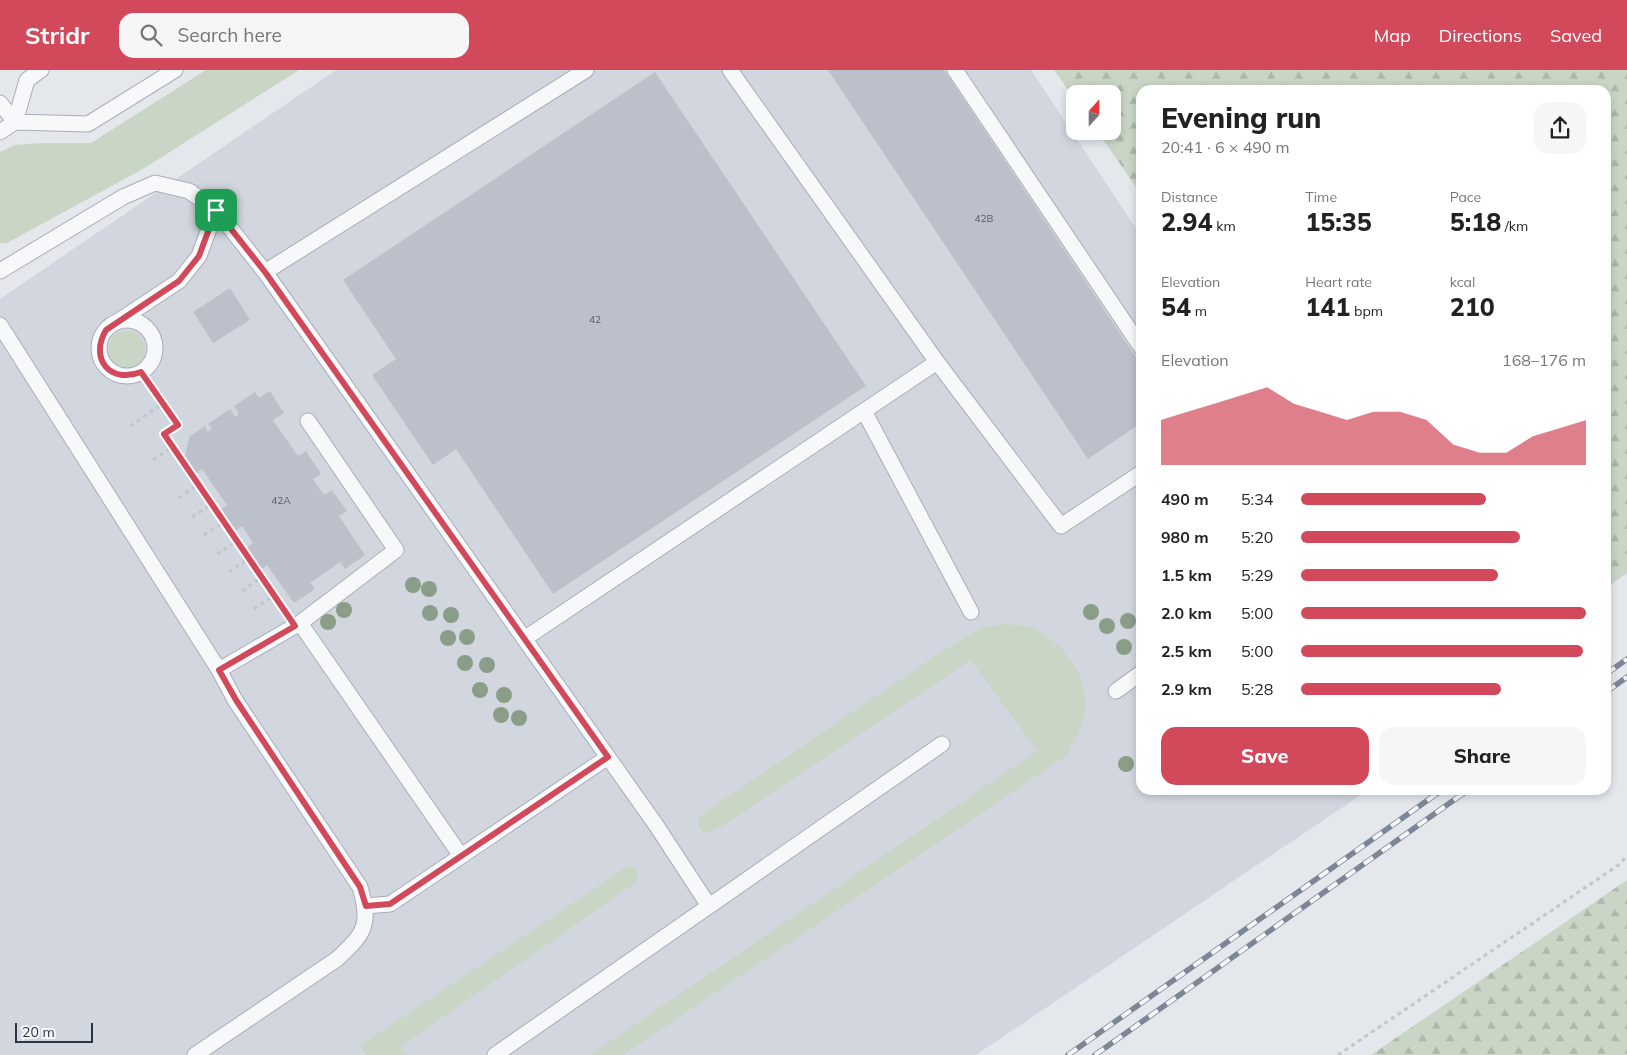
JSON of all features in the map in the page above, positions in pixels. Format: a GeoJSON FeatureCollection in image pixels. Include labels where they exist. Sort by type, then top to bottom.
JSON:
{"type":"FeatureCollection","features":[{"type":"Feature","properties":{"kind":"lane"},"geometry":{"type":"LineString","coordinates":[[15,122],[27,80],[41,70]]}},
{"type":"Feature","properties":{"kind":"lane"},"geometry":{"type":"LineString","coordinates":[[0,132],[15,122],[88,124],[175,70]]}},
{"type":"Feature","properties":{"kind":"lane"},"geometry":{"type":"LineString","coordinates":[[265,272],[586,70]]}},
{"type":"Feature","properties":{"kind":"lane"},"geometry":{"type":"LineString","coordinates":[[730,70],[937,362],[1061,526],[1136,476]]}},
{"type":"Feature","properties":{"kind":"lane"},"geometry":{"type":"LineString","coordinates":[[955,70],[1136,340]]}},
{"type":"Feature","properties":{"kind":"lane"},"geometry":{"type":"LineString","coordinates":[[0,104],[15,122]]}},
{"type":"Feature","properties":{"kind":"lane"},"geometry":{"type":"LineString","coordinates":[[0,271],[123,196],[155,183],[189,191],[216,210],[265,272],[656,825],[710,906]]}},
{"type":"Feature","properties":{"kind":"lane"},"geometry":{"type":"LineString","coordinates":[[113,324],[122,321],[132,321],[141,324],[153,339],[155,349],[153,358],[148,367],[141,372],[132,376],[122,376],[105,366],[99,348],[101,339],[106,330],[113,324],[179,281],[199,256],[216,210]]}},
{"type":"Feature","properties":{"kind":"lane"},"geometry":{"type":"LineString","coordinates":[[0,325],[219,670],[236,700],[360,887],[366,906],[365,923],[355,942],[337,959],[196,1055]]}},
{"type":"Feature","properties":{"kind":"lane"},"geometry":{"type":"LineString","coordinates":[[524,639],[937,362]]}},
{"type":"Feature","properties":{"kind":"lane"},"geometry":{"type":"LineString","coordinates":[[864,411],[971,612]]}},
{"type":"Feature","properties":{"kind":"lane"},"geometry":{"type":"LineString","coordinates":[[219,670],[298,624],[396,550],[308,420]]}},
{"type":"Feature","properties":{"kind":"lane"},"geometry":{"type":"LineString","coordinates":[[298,624],[462,856]]}},
{"type":"Feature","properties":{"kind":"lane"},"geometry":{"type":"LineString","coordinates":[[1116,691],[1136,677]]}},
{"type":"Feature","properties":{"kind":"lane"},"geometry":{"type":"LineString","coordinates":[[494,1055],[942,744]]}},
{"type":"Feature","properties":{"kind":"lane"},"geometry":{"type":"LineString","coordinates":[[366,906],[390,904],[608,757]]}},
{"type":"Feature","properties":{"kind":"path"},"geometry":{"type":"LineString","coordinates":[[141,372],[178,425],[164,434],[262,577],[298,624]]}},
{"type":"Feature","properties":{"kind":"path"},"geometry":{"type":"LineString","coordinates":[[130,426],[163,403]]}},
{"type":"Feature","properties":{"kind":"path"},"geometry":{"type":"LineString","coordinates":[[153,460],[173,448]]}},
{"type":"Feature","properties":{"kind":"path"},"geometry":{"type":"LineString","coordinates":[[179,498],[198,484]]}},
{"type":"Feature","properties":{"kind":"path"},"geometry":{"type":"LineString","coordinates":[[192,517],[212,504]]}},
{"type":"Feature","properties":{"kind":"path"},"geometry":{"type":"LineString","coordinates":[[204,535],[224,522]]}},
{"type":"Feature","properties":{"kind":"path"},"geometry":{"type":"LineString","coordinates":[[217,554],[237,540]]}},
{"type":"Feature","properties":{"kind":"path"},"geometry":{"type":"LineString","coordinates":[[229,572],[249,558]]}},
{"type":"Feature","properties":{"kind":"path"},"geometry":{"type":"LineString","coordinates":[[242,591],[262,577]]}},
{"type":"Feature","properties":{"kind":"path"},"geometry":{"type":"LineString","coordinates":[[254,609],[275,595]]}},
{"type":"Feature","properties":{"kind":"path"},"geometry":{"type":"LineString","coordinates":[[1338,1055],[1620,864],[1627,855]]}},
{"type":"Feature","properties":{"kind":"shaded area"},"geometry":{"type":"Polygon","coordinates":[[[336,70],[1031,70],[1066,123],[1066,140],[1077,140],[1136,228],[1136,795],[1361,795],[976,1055],[0,1055],[0,299],[336,70]]]}},
{"type":"Feature","properties":{"kind":"green space"},"geometry":{"type":"Polygon","coordinates":[[[206,70],[299,70],[143,169],[7,243],[0,243],[0,152],[15,145],[91,143],[206,70]]]}},
{"type":"Feature","properties":{"kind":"green space"},"geometry":{"type":"Polygon","coordinates":[[[1054,70],[1627,70],[1627,573],[1611,584],[1611,85],[1136,85],[1136,187],[1103,140],[1121,140],[1121,85],[1066,85],[1066,87],[1054,70]]]}},
{"type":"Feature","properties":{"kind":"green space"},"geometry":{"type":"Polygon","coordinates":[[[127,331],[134,332],[140,336],[144,342],[144,356],[140,362],[134,366],[127,367],[120,366],[114,362],[110,356],[109,349],[110,342],[114,336],[120,332],[127,331]]]}},
{"type":"Feature","properties":{"kind":"green space"},"geometry":{"type":"Polygon","coordinates":[[[1005,624],[1026,626],[1039,631],[1066,654],[1077,669],[1084,691],[1084,712],[1078,732],[1066,756],[623,1055],[590,1055],[1037,751],[971,660],[724,825],[704,833],[698,825],[701,815],[941,652],[982,628],[1005,624]]]}},
{"type":"Feature","properties":{"kind":"green space"},"geometry":{"type":"Polygon","coordinates":[[[628,866],[634,868],[637,872],[638,876],[635,883],[400,1047],[405,1055],[366,1055],[360,1046],[628,866]]]}},
{"type":"Feature","properties":{"kind":"green space"},"geometry":{"type":"Polygon","coordinates":[[[1627,880],[1627,1055],[1371,1055],[1627,880]]]}},
{"type":"Feature","properties":{"kind":"building"},"geometry":{"type":"Polygon","coordinates":[[[828,70],[944,70],[1136,358],[1136,426],[1088,459],[828,70]]]}},
{"type":"Feature","properties":{"kind":"building"},"geometry":{"type":"Polygon","coordinates":[[[655,72],[866,386],[553,594],[456,449],[433,465],[372,375],[396,359],[343,280],[655,72]]]}},
{"type":"Feature","properties":{"kind":"building"},"geometry":{"type":"Polygon","coordinates":[[[230,288],[250,320],[213,343],[193,312],[230,288]]]}},
{"type":"Feature","properties":{"kind":"building"},"geometry":{"type":"Polygon","coordinates":[[[270,391],[284,413],[273,420],[298,456],[306,451],[321,474],[313,479],[324,495],[332,490],[347,511],[339,516],[365,555],[345,569],[340,562],[310,583],[315,589],[294,603],[267,565],[261,570],[246,548],[253,543],[242,526],[235,531],[220,510],[227,505],[202,469],[196,473],[185,457],[189,437],[205,426],[208,432],[212,429],[208,424],[230,409],[235,417],[239,414],[234,406],[255,392],[259,398],[270,391]]]}},
{"type":"Feature","properties":{"kind":"railway"},"geometry":{"type":"LineString","coordinates":[[1611,670],[1627,659]]}},
{"type":"Feature","properties":{"kind":"railway"},"geometry":{"type":"LineString","coordinates":[[1611,688],[1627,677]]}},
{"type":"Feature","properties":{"kind":"railway"},"geometry":{"type":"LineString","coordinates":[[1068,1055],[1435,795]]}},
{"type":"Feature","properties":{"kind":"railway"},"geometry":{"type":"LineString","coordinates":[[1095,1055],[1461,795]]}},
{"type":"Feature","properties":{"kind":"route"},"geometry":{"type":"LineString","coordinates":[[216,210],[265,272],[608,757],[390,904],[366,906],[360,887],[236,700],[219,670],[295,626],[164,434],[178,425],[141,372],[132,376],[122,376],[105,366],[101,358],[99,348],[106,330],[179,281],[199,256],[216,210]]}}]}
